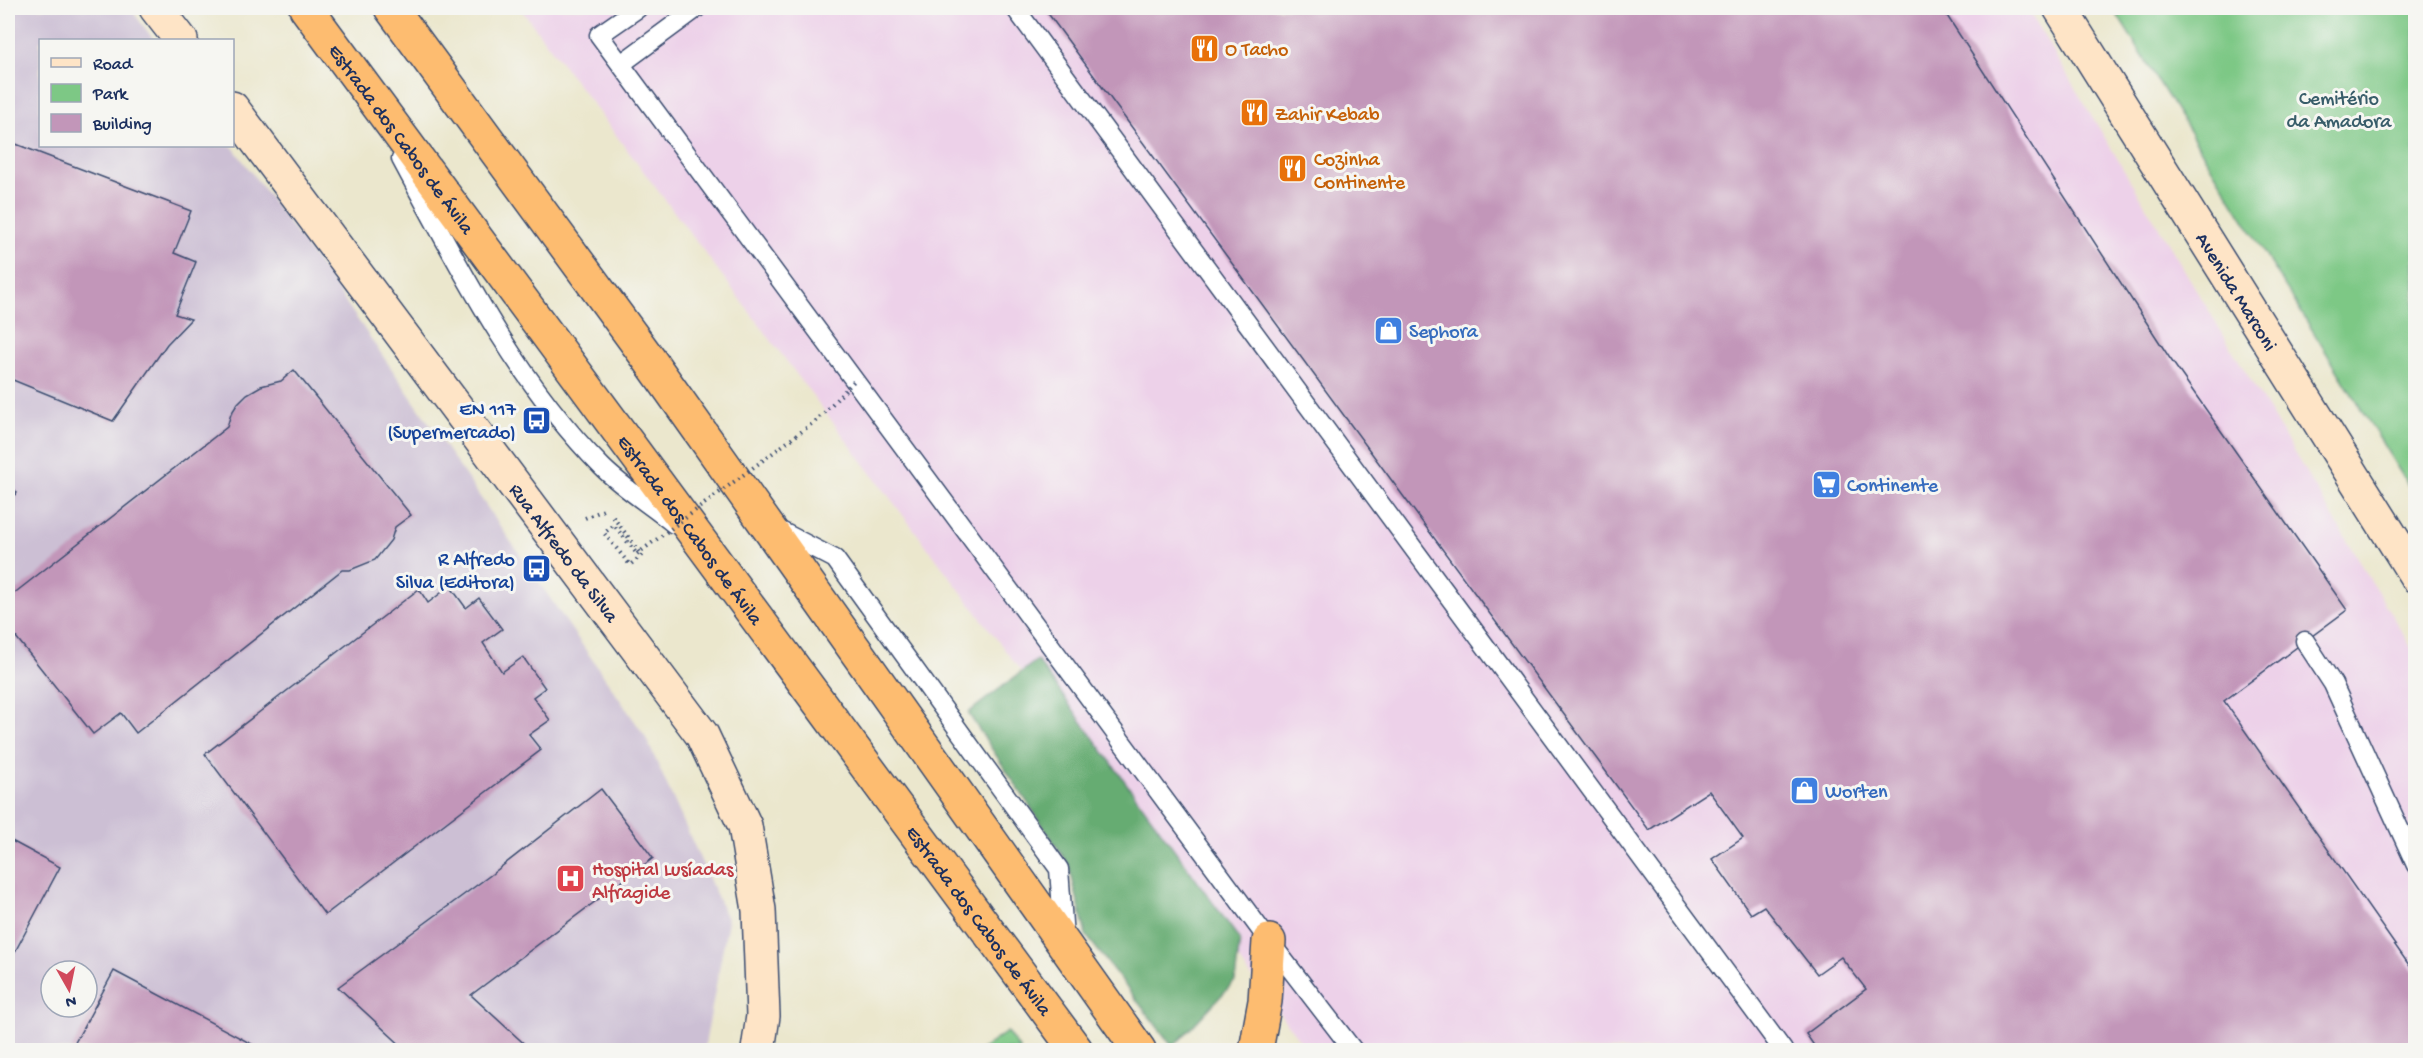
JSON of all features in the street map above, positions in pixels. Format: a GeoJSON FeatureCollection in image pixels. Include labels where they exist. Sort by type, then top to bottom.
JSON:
{"type":"FeatureCollection","features":[{"type":"Feature","properties":{"kind":"highway","name":"Estrada dos Cabos de Ávila"},"geometry":{"type":"LineString","coordinates":[[306,8],[1076,1050]]}},
{"type":"Feature","properties":{"kind":"highway"},"geometry":{"type":"LineString","coordinates":[[391,8],[648,358],[1139,1050]]}},
{"type":"Feature","properties":{"kind":"highway"},"geometry":{"type":"LineString","coordinates":[[1257,1050],[1265,1001],[1269,941]]}},
{"type":"Feature","properties":{"kind":"street"},"geometry":{"type":"LineString","coordinates":[[156,8],[180,39]]}},
{"type":"Feature","properties":{"kind":"street","name":"Avenida Marconi"},"geometry":{"type":"LineString","coordinates":[[2060,8],[2415,576]]}},
{"type":"Feature","properties":{"kind":"street","name":"Rua Alfredo da Silva"},"geometry":{"type":"LineString","coordinates":[[234,111],[702,735],[746,826],[759,910],[763,1016],[758,1050]]}},
{"type":"Feature","properties":{"kind":"lane"},"geometry":{"type":"LineString","coordinates":[[638,8],[599,35],[1269,941],[1353,1050]]}},
{"type":"Feature","properties":{"kind":"lane"},"geometry":{"type":"LineString","coordinates":[[621,64],[697,8]]}},
{"type":"Feature","properties":{"kind":"lane"},"geometry":{"type":"LineString","coordinates":[[1015,8],[1784,1050]]}},
{"type":"Feature","properties":{"kind":"lane"},"geometry":{"type":"LineString","coordinates":[[2305,641],[2333,684],[2415,865]]}},
{"type":"Feature","properties":{"kind":"path"},"geometry":{"type":"LineString","coordinates":[[614,518],[642,555],[630,565],[604,532],[614,525],[637,554],[817,420],[854,381]]}},
{"type":"Feature","properties":{"kind":"shaded area"},"geometry":{"type":"Polygon","coordinates":[[[8,8],[130,8],[153,39],[39,39],[39,147],[233,147],[331,281],[645,736],[728,921],[704,1050],[8,1050],[8,8]]]}},
{"type":"Feature","properties":{"kind":"shaded area"},"geometry":{"type":"Polygon","coordinates":[[[520,8],[2027,8],[2415,654],[2415,1050],[1307,1050],[520,8]]]}},
{"type":"Feature","properties":{"kind":"green space","name":"Cemitério da Amadora"},"geometry":{"type":"Polygon","coordinates":[[[2113,8],[2415,8],[2415,496],[2113,8]]]}},
{"type":"Feature","properties":{"kind":"green space"},"geometry":{"type":"Polygon","coordinates":[[[1037,660],[1240,940],[1235,981],[1173,1047],[1086,935],[1069,865],[968,713],[1037,660]]]}},
{"type":"Feature","properties":{"kind":"green space"},"geometry":{"type":"Polygon","coordinates":[[[1007,1032],[1020,1050],[981,1050],[1007,1032]]]}},
{"type":"Feature","properties":{"kind":"building","name":"Continente"},"geometry":{"type":"Polygon","coordinates":[[[1044,8],[1942,8],[2169,357],[2347,610],[2224,701],[2416,975],[2416,1050],[1817,1050],[1806,1034],[1866,989],[1841,957],[1817,974],[1764,906],[1751,914],[1712,859],[1743,838],[1709,791],[1649,830],[1044,8]]]}},
{"type":"Feature","properties":{"kind":"building"},"geometry":{"type":"Polygon","coordinates":[[[8,141],[191,211],[174,253],[196,262],[175,314],[191,319],[167,344],[113,421],[8,378],[8,141]]]}},
{"type":"Feature","properties":{"kind":"building"},"geometry":{"type":"Polygon","coordinates":[[[294,370],[411,515],[395,527],[391,540],[375,560],[350,570],[342,570],[136,733],[121,713],[93,734],[8,627],[8,598],[227,427],[231,414],[247,394],[261,386],[281,381],[294,370]]]}},
{"type":"Feature","properties":{"kind":"building"},"geometry":{"type":"Polygon","coordinates":[[[8,481],[17,493],[8,501],[8,481]]]}},
{"type":"Feature","properties":{"kind":"building"},"geometry":{"type":"Polygon","coordinates":[[[450,586],[466,608],[479,598],[502,629],[483,643],[502,672],[523,657],[545,688],[533,697],[550,720],[529,735],[541,750],[325,915],[205,754],[419,589],[428,603],[450,586]]]}},
{"type":"Feature","properties":{"kind":"building"},"geometry":{"type":"Polygon","coordinates":[[[601,789],[653,858],[471,995],[531,1050],[406,1050],[338,987],[492,874],[601,789]]]}},
{"type":"Feature","properties":{"kind":"building"},"geometry":{"type":"Polygon","coordinates":[[[8,839],[60,867],[8,965],[8,839]]]}},
{"type":"Feature","properties":{"kind":"building"},"geometry":{"type":"Polygon","coordinates":[[[114,971],[263,1050],[71,1050],[88,1019],[99,1019],[99,999],[114,971]]]}},
{"type":"Feature","properties":{"kind":"place","name":"O Tacho"},"geometry":{"type":"Point","coordinates":[1204,48]}},
{"type":"Feature","properties":{"kind":"place","name":"Zahir Kebab"},"geometry":{"type":"Point","coordinates":[1254,113]}},
{"type":"Feature","properties":{"kind":"place","name":"Cozinha Continente"},"geometry":{"type":"Point","coordinates":[1293,169]}},
{"type":"Feature","properties":{"kind":"place","name":"Sephora"},"geometry":{"type":"Point","coordinates":[1388,330]}},
{"type":"Feature","properties":{"kind":"place","name":"EN 117 (Supermercado)"},"geometry":{"type":"Point","coordinates":[537,420]}},
{"type":"Feature","properties":{"kind":"place","name":"Continente"},"geometry":{"type":"Point","coordinates":[1826,484]}},
{"type":"Feature","properties":{"kind":"place","name":"R Alfredo Silva (Editora)"},"geometry":{"type":"Point","coordinates":[536,569]}},
{"type":"Feature","properties":{"kind":"place","name":"Worten"},"geometry":{"type":"Point","coordinates":[1804,790]}},
{"type":"Feature","properties":{"kind":"place","name":"Hospital Lusíadas Alfragide"},"geometry":{"type":"Point","coordinates":[571,879]}}]}
